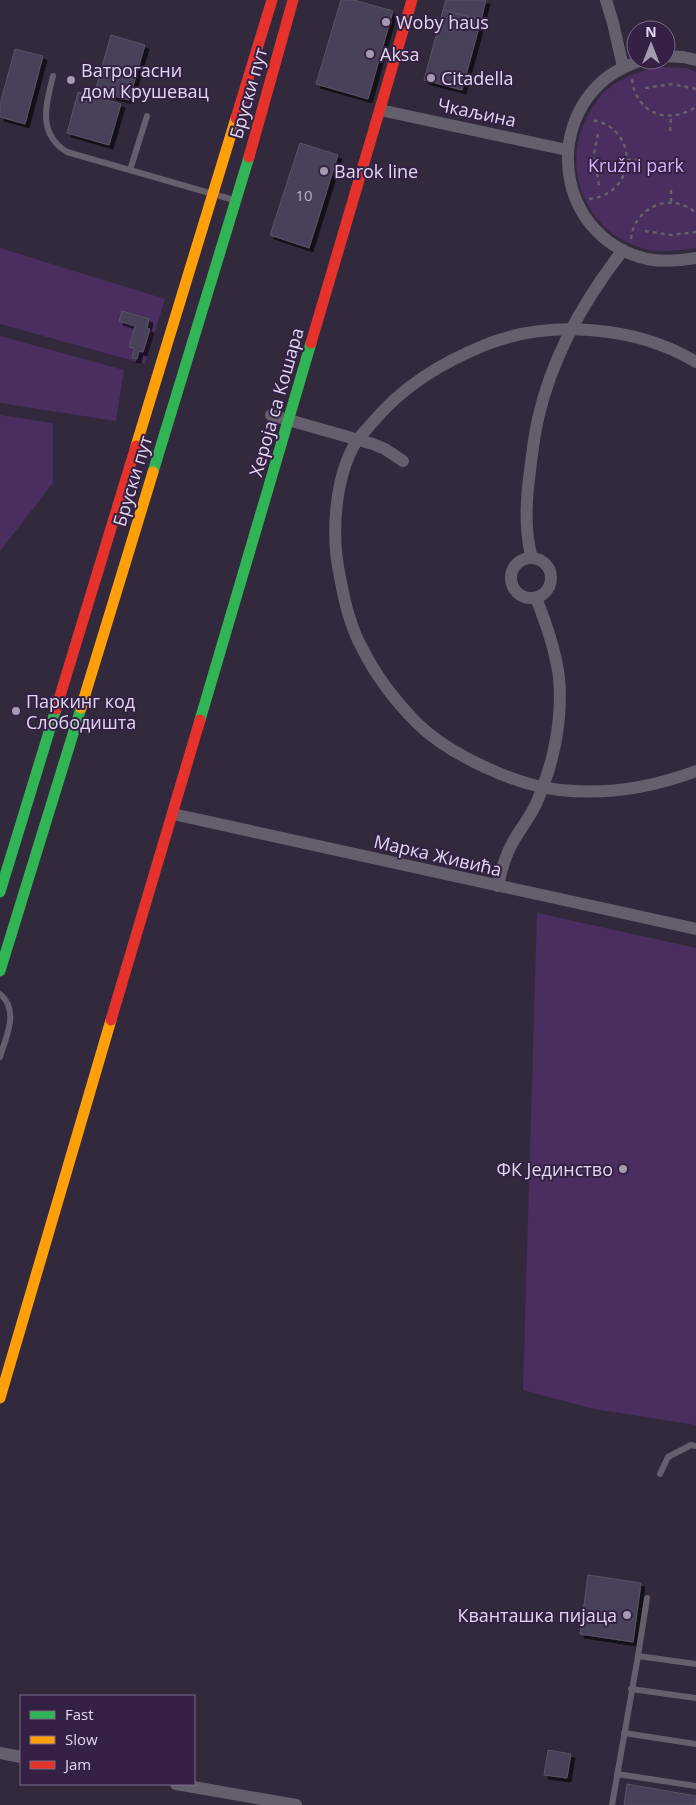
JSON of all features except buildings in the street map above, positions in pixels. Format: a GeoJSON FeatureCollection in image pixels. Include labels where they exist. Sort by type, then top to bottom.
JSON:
{"type":"FeatureCollection","features":[{"type":"Feature","properties":{"kind":"main road","name":"Бруски пут"},"geometry":{"type":"LineString","coordinates":[[0,892],[272,0]]}},
{"type":"Feature","properties":{"kind":"main road","name":"Бруски пут"},"geometry":{"type":"LineString","coordinates":[[0,971],[236,200],[293,0]]}},
{"type":"Feature","properties":{"kind":"main road","name":"Хероја са Кошара"},"geometry":{"type":"LineString","coordinates":[[0,1398],[412,0]]}},
{"type":"Feature","properties":{"kind":"street"},"geometry":{"type":"LineString","coordinates":[[606,0],[627,71],[605,78],[590,93],[576,116],[571,129],[567,150],[568,174],[574,198],[586,219],[603,237],[627,247],[646,258],[671,261],[696,258]]}},
{"type":"Feature","properties":{"kind":"street"},"geometry":{"type":"LineString","coordinates":[[676,57],[696,60]]}},
{"type":"Feature","properties":{"kind":"street","name":"Чкаљина"},"geometry":{"type":"LineString","coordinates":[[380,110],[567,150]]}},
{"type":"Feature","properties":{"kind":"street"},"geometry":{"type":"LineString","coordinates":[[532,558],[528,544],[527,491],[538,419],[547,387],[572,330],[595,287],[627,247]]}},
{"type":"Feature","properties":{"kind":"street"},"geometry":{"type":"LineString","coordinates":[[696,362],[662,346],[636,337],[591,330],[536,332],[500,339],[460,355],[424,376],[397,395],[357,440],[347,461],[338,496],[335,535],[337,566],[344,598],[360,646],[383,683],[419,725],[443,743],[478,764],[528,784],[561,790],[592,792],[633,788],[670,781],[696,771]]}},
{"type":"Feature","properties":{"kind":"street"},"geometry":{"type":"LineString","coordinates":[[271,415],[385,449],[403,461]]}},
{"type":"Feature","properties":{"kind":"street"},"geometry":{"type":"LineString","coordinates":[[532,558],[544,562],[551,573],[550,586],[547,592],[536,598],[529,599],[517,593],[511,581],[511,574],[518,562],[532,558]]}},
{"type":"Feature","properties":{"kind":"street"},"geometry":{"type":"LineString","coordinates":[[498,886],[502,866],[543,788],[557,733],[559,679],[546,623],[536,598]]}},
{"type":"Feature","properties":{"kind":"street","name":"Марка Живића"},"geometry":{"type":"LineString","coordinates":[[173,814],[696,929]]}},
{"type":"Feature","properties":{"kind":"street"},"geometry":{"type":"LineString","coordinates":[[0,1753],[20,1757]]}},
{"type":"Feature","properties":{"kind":"street"},"geometry":{"type":"LineString","coordinates":[[182,1785],[296,1805]]}},
{"type":"Feature","properties":{"kind":"lane"},"geometry":{"type":"LineString","coordinates":[[53,76],[45,108],[46,122],[54,142],[66,152],[236,200]]}},
{"type":"Feature","properties":{"kind":"lane"},"geometry":{"type":"LineString","coordinates":[[130,170],[147,116]]}},
{"type":"Feature","properties":{"kind":"lane"},"geometry":{"type":"LineString","coordinates":[[0,994],[6,1001],[12,1017],[0,1057]]}},
{"type":"Feature","properties":{"kind":"lane"},"geometry":{"type":"LineString","coordinates":[[660,1474],[668,1457],[691,1446],[696,1446]]}},
{"type":"Feature","properties":{"kind":"lane"},"geometry":{"type":"LineString","coordinates":[[612,1805],[638,1656],[646,1598]]}},
{"type":"Feature","properties":{"kind":"lane"},"geometry":{"type":"LineString","coordinates":[[638,1656],[696,1664]]}},
{"type":"Feature","properties":{"kind":"lane"},"geometry":{"type":"LineString","coordinates":[[631,1689],[696,1698]]}},
{"type":"Feature","properties":{"kind":"lane"},"geometry":{"type":"LineString","coordinates":[[624,1733],[696,1744]]}},
{"type":"Feature","properties":{"kind":"lane"},"geometry":{"type":"LineString","coordinates":[[617,1774],[696,1786]]}},
{"type":"Feature","properties":{"kind":"path"},"geometry":{"type":"LineString","coordinates":[[627,71],[642,104],[655,114],[671,117],[681,115],[696,107]]}},
{"type":"Feature","properties":{"kind":"path"},"geometry":{"type":"LineString","coordinates":[[645,88],[672,84],[696,88]]}},
{"type":"Feature","properties":{"kind":"path"},"geometry":{"type":"LineString","coordinates":[[670,131],[671,117]]}},
{"type":"Feature","properties":{"kind":"path"},"geometry":{"type":"LineString","coordinates":[[584,120],[601,123],[616,132],[625,146],[627,160],[621,182],[603,196],[586,199]]}},
{"type":"Feature","properties":{"kind":"path"},"geometry":{"type":"LineString","coordinates":[[598,134],[594,154],[599,186]]}},
{"type":"Feature","properties":{"kind":"path"},"geometry":{"type":"LineString","coordinates":[[627,160],[641,159]]}},
{"type":"Feature","properties":{"kind":"path"},"geometry":{"type":"LineString","coordinates":[[670,202],[671,188]]}},
{"type":"Feature","properties":{"kind":"path"},"geometry":{"type":"LineString","coordinates":[[627,247],[638,218],[648,209],[658,204],[670,202],[690,208],[696,213]]}},
{"type":"Feature","properties":{"kind":"path"},"geometry":{"type":"LineString","coordinates":[[645,231],[670,235],[696,232]]}},
{"type":"Feature","properties":{"kind":"green space","name":"Kružni park"},"geometry":{"type":"Polygon","coordinates":[[[676,68],[687,68],[696,72],[696,248],[673,251],[643,249],[616,236],[600,222],[588,206],[580,187],[577,167],[577,146],[583,126],[599,97],[620,80],[647,70],[676,70],[676,68]]]}},
{"type":"Feature","properties":{"kind":"green space"},"geometry":{"type":"Polygon","coordinates":[[[0,248],[165,299],[145,364],[0,324],[0,248]]]}},
{"type":"Feature","properties":{"kind":"green space"},"geometry":{"type":"Polygon","coordinates":[[[0,336],[124,370],[116,421],[0,403],[0,336]]]}},
{"type":"Feature","properties":{"kind":"green space"},"geometry":{"type":"Polygon","coordinates":[[[0,415],[53,423],[53,483],[0,551],[0,415]]]}},
{"type":"Feature","properties":{"kind":"green space","name":"ФК Јединство"},"geometry":{"type":"Polygon","coordinates":[[[537,913],[696,948],[696,1425],[594,1409],[523,1390],[537,913]]]}},
{"type":"Feature","properties":{"kind":"traffic: fast"},"geometry":{"type":"LineString","coordinates":[[153,472],[249,157]]}},
{"type":"Feature","properties":{"kind":"traffic: fast"},"geometry":{"type":"LineString","coordinates":[[200,720],[311,343]]}},
{"type":"Feature","properties":{"kind":"traffic: fast"},"geometry":{"type":"LineString","coordinates":[[0,971],[81,708]]}},
{"type":"Feature","properties":{"kind":"traffic: fast"},"geometry":{"type":"LineString","coordinates":[[0,892],[56,709]]}},
{"type":"Feature","properties":{"kind":"traffic: slow"},"geometry":{"type":"LineString","coordinates":[[136,446],[236,118]]}},
{"type":"Feature","properties":{"kind":"traffic: slow"},"geometry":{"type":"LineString","coordinates":[[81,708],[153,472]]}},
{"type":"Feature","properties":{"kind":"traffic: slow"},"geometry":{"type":"LineString","coordinates":[[0,1398],[111,1020]]}},
{"type":"Feature","properties":{"kind":"traffic: jam"},"geometry":{"type":"LineString","coordinates":[[236,118],[272,0]]}},
{"type":"Feature","properties":{"kind":"traffic: jam"},"geometry":{"type":"LineString","coordinates":[[249,157],[293,0]]}},
{"type":"Feature","properties":{"kind":"traffic: jam"},"geometry":{"type":"LineString","coordinates":[[311,343],[412,0]]}},
{"type":"Feature","properties":{"kind":"traffic: jam"},"geometry":{"type":"LineString","coordinates":[[56,709],[136,446]]}},
{"type":"Feature","properties":{"kind":"traffic: jam"},"geometry":{"type":"LineString","coordinates":[[111,1020],[200,720]]}},
{"type":"Feature","properties":{"kind":"place","name":"Woby haus"},"geometry":{"type":"Point","coordinates":[386,22]}},
{"type":"Feature","properties":{"kind":"place","name":"Aksa"},"geometry":{"type":"Point","coordinates":[370,54]}},
{"type":"Feature","properties":{"kind":"place","name":"Citadella"},"geometry":{"type":"Point","coordinates":[431,78]}},
{"type":"Feature","properties":{"kind":"place","name":"Ватрогасни дом Крушевац"},"geometry":{"type":"Point","coordinates":[71,80]}},
{"type":"Feature","properties":{"kind":"place","name":"Barok line"},"geometry":{"type":"Point","coordinates":[324,171]}},
{"type":"Feature","properties":{"kind":"place","name":"Паркинг код Слободишта"},"geometry":{"type":"Point","coordinates":[16,711]}},
{"type":"Feature","properties":{"kind":"place","name":"ФК Јединство"},"geometry":{"type":"Point","coordinates":[623,1169]}},
{"type":"Feature","properties":{"kind":"place","name":"Кванташка пијаца"},"geometry":{"type":"Point","coordinates":[627,1615]}}]}
